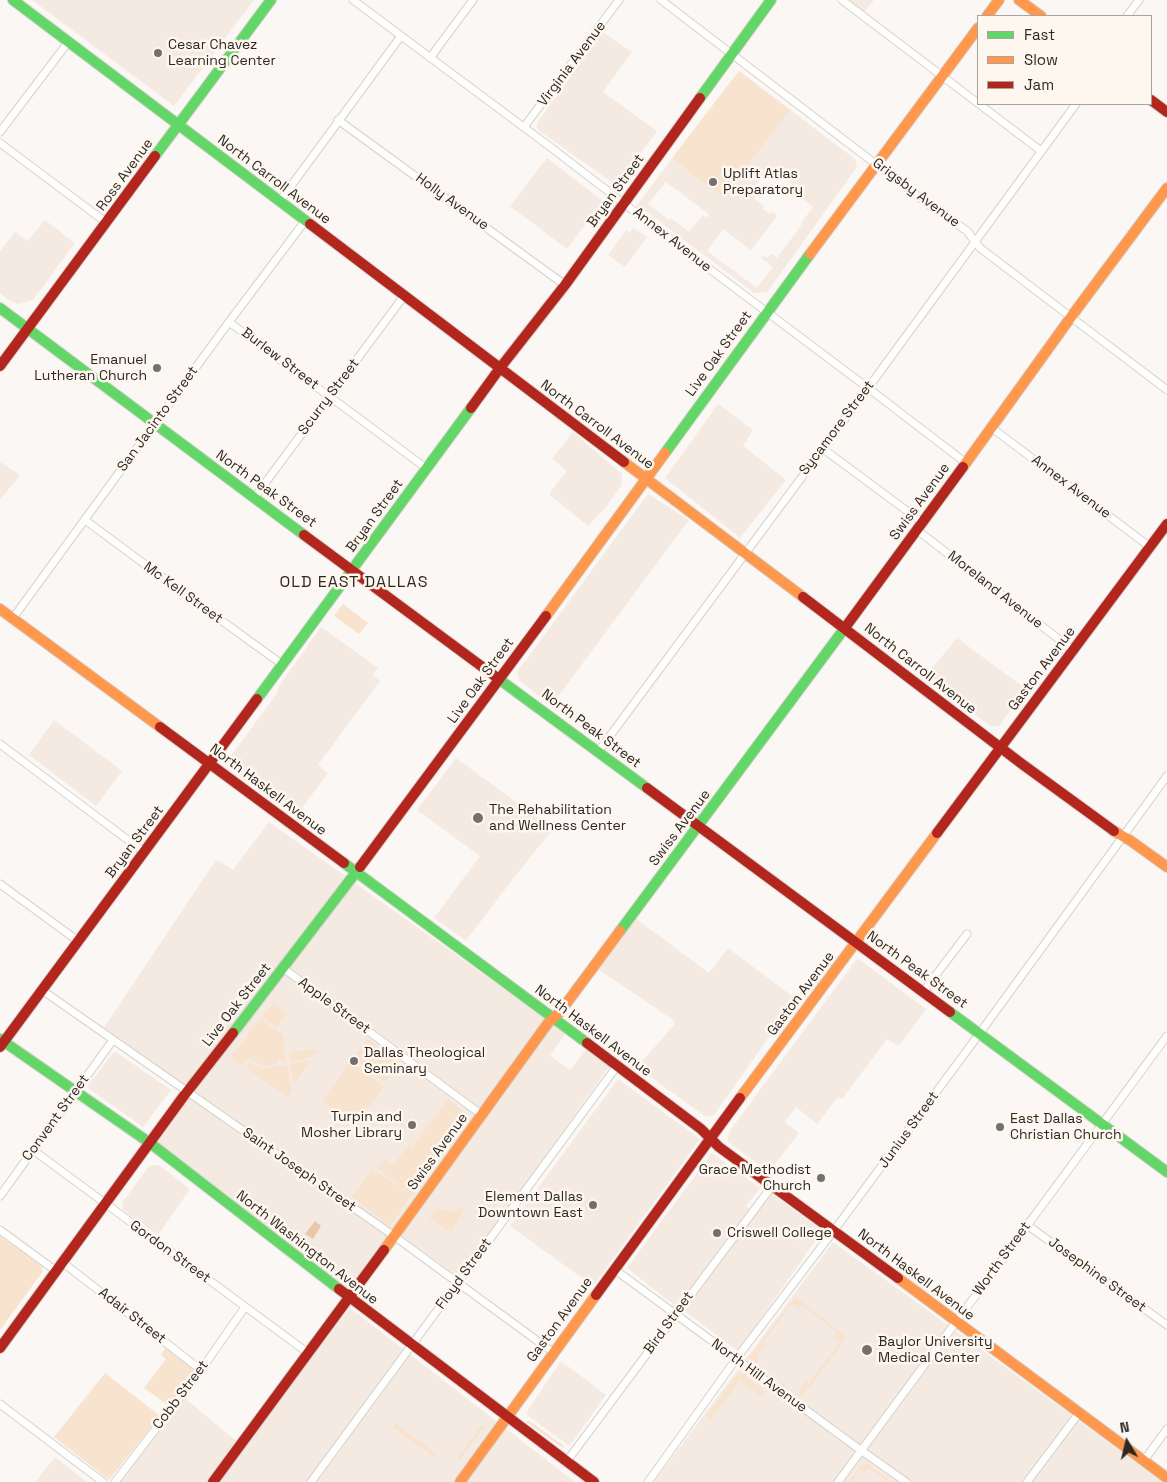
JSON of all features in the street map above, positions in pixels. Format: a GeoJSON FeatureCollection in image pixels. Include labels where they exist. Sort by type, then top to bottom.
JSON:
{"type":"FeatureCollection","features":[{"type":"Feature","properties":{"kind":"street","name":"North Carroll Avenue"},"geometry":{"type":"LineString","coordinates":[[14,0],[1001,748],[1115,832],[1167,867]]}},
{"type":"Feature","properties":{"kind":"street","name":"Ross Avenue"},"geometry":{"type":"LineString","coordinates":[[0,366],[270,0]]}},
{"type":"Feature","properties":{"kind":"street","name":"Annex Avenue"},"geometry":{"type":"LineString","coordinates":[[353,0],[524,127],[966,463]]}},
{"type":"Feature","properties":{"kind":"street"},"geometry":{"type":"LineString","coordinates":[[430,58],[473,0]]}},
{"type":"Feature","properties":{"kind":"street","name":"Virginia Avenue"},"geometry":{"type":"LineString","coordinates":[[524,127],[619,0]]}},
{"type":"Feature","properties":{"kind":"street","name":"Grigsby Avenue"},"geometry":{"type":"LineString","coordinates":[[662,0],[966,231],[980,248],[1167,390]]}},
{"type":"Feature","properties":{"kind":"street","name":"Bryan Street"},"geometry":{"type":"LineString","coordinates":[[1,1042],[42,990],[500,368],[564,285],[771,0]]}},
{"type":"Feature","properties":{"kind":"street"},"geometry":{"type":"LineString","coordinates":[[842,0],[977,104]]}},
{"type":"Feature","properties":{"kind":"street"},"geometry":{"type":"LineString","coordinates":[[988,15],[999,0]]}},
{"type":"Feature","properties":{"kind":"street"},"geometry":{"type":"LineString","coordinates":[[1019,0],[1040,15]]}},
{"type":"Feature","properties":{"kind":"street"},"geometry":{"type":"LineString","coordinates":[[1128,15],[1138,0]]}},
{"type":"Feature","properties":{"kind":"street","name":"Live Oak Street"},"geometry":{"type":"LineString","coordinates":[[0,1348],[188,1091],[356,872],[500,679],[766,312],[977,29]]}},
{"type":"Feature","properties":{"kind":"street"},"geometry":{"type":"LineString","coordinates":[[280,201],[401,36]]}},
{"type":"Feature","properties":{"kind":"street"},"geometry":{"type":"LineString","coordinates":[[0,132],[69,42]]}},
{"type":"Feature","properties":{"kind":"street"},"geometry":{"type":"LineString","coordinates":[[1152,101],[1167,112]]}},
{"type":"Feature","properties":{"kind":"street"},"geometry":{"type":"LineString","coordinates":[[978,105],[1040,152]]}},
{"type":"Feature","properties":{"kind":"street","name":"Sycamore Street"},"geometry":{"type":"LineString","coordinates":[[598,752],[1075,105]]}},
{"type":"Feature","properties":{"kind":"street","name":"Holly Avenue"},"geometry":{"type":"LineString","coordinates":[[338,120],[564,285]]}},
{"type":"Feature","properties":{"kind":"street"},"geometry":{"type":"LineString","coordinates":[[0,142],[107,223]]}},
{"type":"Feature","properties":{"kind":"street","name":"Swiss Avenue"},"geometry":{"type":"LineString","coordinates":[[213,1482],[350,1298],[482,1115],[920,526],[1167,188]]}},
{"type":"Feature","properties":{"kind":"street","name":"San Jacinto Street"},"geometry":{"type":"LineString","coordinates":[[13,618],[305,221]]}},
{"type":"Feature","properties":{"kind":"street","name":"Scurry Street"},"geometry":{"type":"LineString","coordinates":[[254,498],[404,296]]}},
{"type":"Feature","properties":{"kind":"street","name":"North Peak Street"},"geometry":{"type":"LineString","coordinates":[[0,308],[254,498],[1167,1172]]}},
{"type":"Feature","properties":{"kind":"street","name":"Burlew Street"},"geometry":{"type":"LineString","coordinates":[[230,322],[426,468]]}},
{"type":"Feature","properties":{"kind":"street","name":"Annex Avenue"},"geometry":{"type":"LineString","coordinates":[[992,428],[1150,547]]}},
{"type":"Feature","properties":{"kind":"street","name":"Moreland Avenue"},"geometry":{"type":"LineString","coordinates":[[822,448],[1073,650]]}},
{"type":"Feature","properties":{"kind":"street","name":"Mc Kell Street"},"geometry":{"type":"LineString","coordinates":[[84,520],[283,665]]}},
{"type":"Feature","properties":{"kind":"street","name":"Gaston Avenue"},"geometry":{"type":"LineString","coordinates":[[460,1482],[710,1138],[1167,524]]}},
{"type":"Feature","properties":{"kind":"street","name":"North Haskell Avenue"},"geometry":{"type":"LineString","coordinates":[[0,609],[554,1018],[701,1129],[719,1147],[873,1258],[1167,1478]]}},
{"type":"Feature","properties":{"kind":"street"},"geometry":{"type":"LineString","coordinates":[[0,744],[144,852]]}},
{"type":"Feature","properties":{"kind":"street","name":"Junius Street"},"geometry":{"type":"LineString","coordinates":[[648,1482],[736,1359],[834,1231],[980,1034],[1167,776]]}},
{"type":"Feature","properties":{"kind":"street"},"geometry":{"type":"LineString","coordinates":[[0,884],[78,941]]}},
{"type":"Feature","properties":{"kind":"street"},"geometry":{"type":"LineString","coordinates":[[923,992],[967,934]]}},
{"type":"Feature","properties":{"kind":"street","name":"Apple Street"},"geometry":{"type":"LineString","coordinates":[[283,968],[482,1115]]}},
{"type":"Feature","properties":{"kind":"street","name":"Saint Joseph Street"},"geometry":{"type":"LineString","coordinates":[[42,990],[394,1236],[554,1353]]}},
{"type":"Feature","properties":{"kind":"street","name":"Worth Street"},"geometry":{"type":"LineString","coordinates":[[838,1482],[1167,1036]]}},
{"type":"Feature","properties":{"kind":"street","name":"Convent Street"},"geometry":{"type":"LineString","coordinates":[[0,1196],[113,1040]]}},
{"type":"Feature","properties":{"kind":"street","name":"North Washington Avenue"},"geometry":{"type":"LineString","coordinates":[[1,1042],[76,1091],[150,1143],[350,1298],[594,1482]]}},
{"type":"Feature","properties":{"kind":"street","name":"Floyd Street"},"geometry":{"type":"LineString","coordinates":[[312,1482],[617,1066]]}},
{"type":"Feature","properties":{"kind":"street","name":"Gordon Street"},"geometry":{"type":"LineString","coordinates":[[33,1150],[308,1354]]}},
{"type":"Feature","properties":{"kind":"street","name":"Bird Street"},"geometry":{"type":"LineString","coordinates":[[567,1460],[772,1186]]}},
{"type":"Feature","properties":{"kind":"street","name":"Josephine Street"},"geometry":{"type":"LineString","coordinates":[[1027,1225],[1167,1325]]}},
{"type":"Feature","properties":{"kind":"street","name":"Adair Street"},"geometry":{"type":"LineString","coordinates":[[0,1230],[59,1267],[201,1370]]}},
{"type":"Feature","properties":{"kind":"street","name":"North Hill Avenue"},"geometry":{"type":"LineString","coordinates":[[614,1269],[906,1482]]}},
{"type":"Feature","properties":{"kind":"street","name":"Cobb Street"},"geometry":{"type":"LineString","coordinates":[[115,1482],[201,1370],[245,1307]]}},
{"type":"Feature","properties":{"kind":"street"},"geometry":{"type":"LineString","coordinates":[[0,1404],[103,1482]]}},
{"type":"Feature","properties":{"kind":"street"},"geometry":{"type":"LineString","coordinates":[[1027,1482],[1079,1412]]}},
{"type":"Feature","properties":{"kind":"street"},"geometry":{"type":"LineString","coordinates":[[1143,1460],[1167,1429]]}},
{"type":"Feature","properties":{"kind":"shaded area","name":"Cesar Chavez Learning Center"},"geometry":{"type":"Polygon","coordinates":[[[32,0],[254,0],[174,106],[32,0]]]}},
{"type":"Feature","properties":{"kind":"shaded area"},"geometry":{"type":"Polygon","coordinates":[[[847,0],[874,0],[864,12],[847,0]]]}},
{"type":"Feature","properties":{"kind":"shaded area"},"geometry":{"type":"Polygon","coordinates":[[[603,32],[632,52],[603,92],[657,131],[617,186],[537,129],[537,123],[603,32]]]}},
{"type":"Feature","properties":{"kind":"shaded area","name":"Uplift Atlas Preparatory"},"geometry":{"type":"Polygon","coordinates":[[[739,71],[855,159],[857,167],[767,292],[754,293],[646,211],[638,220],[630,214],[739,71]],[[768,170],[753,189],[758,193],[754,199],[764,206],[763,209],[777,216],[751,250],[723,229],[707,251],[757,288],[773,267],[761,258],[763,255],[767,258],[771,254],[777,258],[813,207],[800,197],[802,194],[798,189],[768,170]],[[666,182],[648,204],[689,232],[703,215],[707,218],[709,214],[666,182]]]}},
{"type":"Feature","properties":{"kind":"shaded area"},"geometry":{"type":"Polygon","coordinates":[[[739,71],[790,110],[723,197],[672,158],[739,71]]]}},
{"type":"Feature","properties":{"kind":"shaded area"},"geometry":{"type":"Polygon","coordinates":[[[547,158],[603,201],[567,249],[510,206],[547,158]]]}},
{"type":"Feature","properties":{"kind":"shaded area"},"geometry":{"type":"Polygon","coordinates":[[[45,220],[75,243],[33,300],[18,304],[0,293],[0,251],[15,232],[28,241],[45,220]]]}},
{"type":"Feature","properties":{"kind":"shaded area"},"geometry":{"type":"Polygon","coordinates":[[[633,228],[647,237],[625,267],[608,255],[626,230],[630,233],[633,228]]]}},
{"type":"Feature","properties":{"kind":"shaded area"},"geometry":{"type":"Polygon","coordinates":[[[718,404],[753,430],[743,446],[786,480],[740,538],[665,478],[718,404]]]}},
{"type":"Feature","properties":{"kind":"shaded area"},"geometry":{"type":"Polygon","coordinates":[[[573,432],[622,474],[622,485],[605,508],[588,526],[550,495],[567,471],[552,459],[573,432]]]}},
{"type":"Feature","properties":{"kind":"shaded area"},"geometry":{"type":"Polygon","coordinates":[[[0,462],[20,475],[0,500],[0,462]]]}},
{"type":"Feature","properties":{"kind":"shaded area"},"geometry":{"type":"Polygon","coordinates":[[[648,494],[689,520],[551,706],[519,680],[517,672],[648,494]]]}},
{"type":"Feature","properties":{"kind":"shaded area"},"geometry":{"type":"Polygon","coordinates":[[[343,604],[368,623],[359,634],[334,616],[343,604]]]}},
{"type":"Feature","properties":{"kind":"shaded area"},"geometry":{"type":"Polygon","coordinates":[[[321,627],[378,668],[373,675],[380,681],[318,765],[328,773],[296,816],[227,765],[227,761],[276,695],[279,686],[321,627]]]}},
{"type":"Feature","properties":{"kind":"shaded area"},"geometry":{"type":"Polygon","coordinates":[[[957,638],[1026,689],[999,726],[991,726],[924,678],[957,638]]]}},
{"type":"Feature","properties":{"kind":"shaded area"},"geometry":{"type":"Polygon","coordinates":[[[54,720],[122,771],[96,806],[29,755],[54,720]]]}},
{"type":"Feature","properties":{"kind":"shaded area"},"geometry":{"type":"Polygon","coordinates":[[[456,758],[553,829],[466,941],[434,918],[480,856],[417,810],[456,758]]]}},
{"type":"Feature","properties":{"kind":"shaded area","name":"Dallas Theological Seminary"},"geometry":{"type":"Polygon","coordinates":[[[269,822],[566,1033],[550,1056],[570,1070],[586,1049],[609,1067],[459,1277],[394,1230],[351,1292],[156,1145],[160,1140],[155,1136],[187,1091],[101,1032],[216,860],[233,870],[269,822]]]}},
{"type":"Feature","properties":{"kind":"shaded area"},"geometry":{"type":"Polygon","coordinates":[[[635,918],[709,973],[728,948],[796,999],[714,1115],[705,1116],[637,1067],[675,1024],[673,1020],[598,969],[635,918]]]}},
{"type":"Feature","properties":{"kind":"shaded area"},"geometry":{"type":"Polygon","coordinates":[[[859,959],[926,1009],[899,1046],[887,1039],[842,1099],[838,1097],[817,1124],[796,1107],[785,1122],[799,1133],[769,1172],[728,1142],[728,1136],[856,960],[859,959]]]}},
{"type":"Feature","properties":{"kind":"shaded area"},"geometry":{"type":"Polygon","coordinates":[[[273,1003],[287,1013],[277,1028],[262,1017],[273,1003]]]}},
{"type":"Feature","properties":{"kind":"shaded area"},"geometry":{"type":"Polygon","coordinates":[[[260,1019],[283,1035],[285,1050],[282,1054],[286,1059],[281,1061],[278,1057],[276,1064],[263,1066],[250,1058],[243,1065],[230,1058],[260,1019]]]}},
{"type":"Feature","properties":{"kind":"shaded area"},"geometry":{"type":"Polygon","coordinates":[[[368,1039],[400,1062],[385,1082],[353,1059],[368,1039]]]}},
{"type":"Feature","properties":{"kind":"shaded area"},"geometry":{"type":"Polygon","coordinates":[[[317,1050],[313,1057],[290,1062],[289,1052],[317,1050]]]}},
{"type":"Feature","properties":{"kind":"shaded area"},"geometry":{"type":"Polygon","coordinates":[[[116,1052],[171,1090],[143,1127],[88,1088],[89,1084],[113,1053],[116,1052]]]}},
{"type":"Feature","properties":{"kind":"shaded area"},"geometry":{"type":"Polygon","coordinates":[[[311,1060],[294,1084],[290,1064],[311,1060]]]}},
{"type":"Feature","properties":{"kind":"shaded area"},"geometry":{"type":"Polygon","coordinates":[[[251,1062],[261,1069],[287,1065],[292,1090],[288,1097],[246,1068],[251,1062]]]}},
{"type":"Feature","properties":{"kind":"shaded area"},"geometry":{"type":"Polygon","coordinates":[[[350,1062],[384,1086],[355,1125],[322,1101],[350,1062]]]}},
{"type":"Feature","properties":{"kind":"shaded area"},"geometry":{"type":"Polygon","coordinates":[[[618,1079],[700,1139],[593,1286],[510,1226],[618,1079]]]}},
{"type":"Feature","properties":{"kind":"shaded area"},"geometry":{"type":"Polygon","coordinates":[[[448,1098],[468,1116],[390,1226],[352,1197],[372,1169],[407,1192],[378,1168],[384,1160],[393,1166],[408,1145],[412,1148],[448,1098]]]}},
{"type":"Feature","properties":{"kind":"shaded area","name":"Criswell College"},"geometry":{"type":"Polygon","coordinates":[[[712,1153],[760,1188],[746,1206],[754,1213],[771,1193],[823,1232],[807,1252],[794,1243],[807,1253],[738,1351],[627,1268],[712,1153]]]}},
{"type":"Feature","properties":{"kind":"shaded area"},"geometry":{"type":"Polygon","coordinates":[[[159,1165],[190,1189],[158,1235],[123,1210],[122,1203],[149,1166],[159,1165]]]}},
{"type":"Feature","properties":{"kind":"shaded area"},"geometry":{"type":"Polygon","coordinates":[[[460,1207],[464,1210],[453,1230],[445,1230],[430,1219],[437,1209],[451,1212],[460,1207]]]}},
{"type":"Feature","properties":{"kind":"shaded area"},"geometry":{"type":"Polygon","coordinates":[[[315,1221],[321,1226],[313,1239],[305,1234],[315,1221]]]}},
{"type":"Feature","properties":{"kind":"shaded area"},"geometry":{"type":"Polygon","coordinates":[[[0,1236],[42,1266],[43,1271],[0,1330],[0,1236]]]}},
{"type":"Feature","properties":{"kind":"shaded area","name":"Baylor University Medical Center"},"geometry":{"type":"Polygon","coordinates":[[[833,1242],[956,1331],[1162,1482],[654,1482],[833,1242]]]}},
{"type":"Feature","properties":{"kind":"shaded area"},"geometry":{"type":"Polygon","coordinates":[[[795,1297],[847,1337],[802,1397],[797,1393],[806,1381],[809,1383],[840,1342],[833,1337],[837,1332],[801,1305],[798,1309],[792,1304],[763,1342],[766,1344],[757,1356],[760,1358],[756,1363],[749,1358],[795,1297]]]}},
{"type":"Feature","properties":{"kind":"shaded area"},"geometry":{"type":"Polygon","coordinates":[[[350,1308],[575,1482],[119,1482],[185,1398],[242,1446],[350,1308]]]}},
{"type":"Feature","properties":{"kind":"shaded area"},"geometry":{"type":"Polygon","coordinates":[[[166,1347],[197,1369],[169,1404],[144,1388],[166,1359],[161,1355],[166,1347]]]}},
{"type":"Feature","properties":{"kind":"shaded area"},"geometry":{"type":"Polygon","coordinates":[[[561,1361],[606,1395],[571,1444],[568,1445],[527,1415],[528,1410],[561,1361]]]}},
{"type":"Feature","properties":{"kind":"shaded area"},"geometry":{"type":"Polygon","coordinates":[[[105,1373],[160,1416],[109,1480],[54,1437],[105,1373]]]}},
{"type":"Feature","properties":{"kind":"shaded area"},"geometry":{"type":"Polygon","coordinates":[[[738,1373],[742,1373],[765,1392],[761,1396],[739,1381],[711,1420],[706,1417],[738,1373]]]}},
{"type":"Feature","properties":{"kind":"shaded area"},"geometry":{"type":"Polygon","coordinates":[[[528,1420],[564,1446],[563,1448],[526,1422],[528,1420]]]}},
{"type":"Feature","properties":{"kind":"shaded area"},"geometry":{"type":"Polygon","coordinates":[[[395,1423],[436,1453],[433,1457],[393,1427],[395,1423]]]}},
{"type":"Feature","properties":{"kind":"shaded area"},"geometry":{"type":"Polygon","coordinates":[[[485,1424],[486,1426],[460,1461],[457,1458],[482,1425],[484,1426],[485,1424]]]}},
{"type":"Feature","properties":{"kind":"shaded area"},"geometry":{"type":"Polygon","coordinates":[[[55,1457],[87,1482],[35,1482],[55,1457]]]}},
{"type":"Feature","properties":{"kind":"shaded area"},"geometry":{"type":"Polygon","coordinates":[[[866,1463],[892,1482],[888,1482],[868,1468],[865,1472],[860,1470],[849,1482],[862,1464],[866,1463]]]}},
{"type":"Feature","properties":{"kind":"traffic: fast"},"geometry":{"type":"LineString","coordinates":[[13,0],[310,224]]}},
{"type":"Feature","properties":{"kind":"traffic: fast"},"geometry":{"type":"LineString","coordinates":[[155,156],[271,0]]}},
{"type":"Feature","properties":{"kind":"traffic: fast"},"geometry":{"type":"LineString","coordinates":[[700,98],[771,0]]}},
{"type":"Feature","properties":{"kind":"traffic: fast"},"geometry":{"type":"LineString","coordinates":[[665,453],[810,254]]}},
{"type":"Feature","properties":{"kind":"traffic: fast"},"geometry":{"type":"LineString","coordinates":[[0,308],[304,535]]}},
{"type":"Feature","properties":{"kind":"traffic: fast"},"geometry":{"type":"LineString","coordinates":[[257,699],[471,408]]}},
{"type":"Feature","properties":{"kind":"traffic: fast"},"geometry":{"type":"LineString","coordinates":[[620,931],[847,625]]}},
{"type":"Feature","properties":{"kind":"traffic: fast"},"geometry":{"type":"LineString","coordinates":[[496,677],[647,788]]}},
{"type":"Feature","properties":{"kind":"traffic: fast"},"geometry":{"type":"LineString","coordinates":[[344,863],[587,1043]]}},
{"type":"Feature","properties":{"kind":"traffic: fast"},"geometry":{"type":"LineString","coordinates":[[233,1033],[360,867]]}},
{"type":"Feature","properties":{"kind":"traffic: fast"},"geometry":{"type":"LineString","coordinates":[[950,1012],[1167,1172]]}},
{"type":"Feature","properties":{"kind":"traffic: fast"},"geometry":{"type":"LineString","coordinates":[[0,1039],[150,1143],[339,1289]]}},
{"type":"Feature","properties":{"kind":"traffic: slow"},"geometry":{"type":"LineString","coordinates":[[988,15],[999,0]]}},
{"type":"Feature","properties":{"kind":"traffic: slow"},"geometry":{"type":"LineString","coordinates":[[1019,0],[1040,15]]}},
{"type":"Feature","properties":{"kind":"traffic: slow"},"geometry":{"type":"LineString","coordinates":[[810,254],[977,29]]}},
{"type":"Feature","properties":{"kind":"traffic: slow"},"geometry":{"type":"LineString","coordinates":[[963,467],[1167,188]]}},
{"type":"Feature","properties":{"kind":"traffic: slow"},"geometry":{"type":"LineString","coordinates":[[546,616],[665,453]]}},
{"type":"Feature","properties":{"kind":"traffic: slow"},"geometry":{"type":"LineString","coordinates":[[624,462],[803,597]]}},
{"type":"Feature","properties":{"kind":"traffic: slow"},"geometry":{"type":"LineString","coordinates":[[0,609],[160,727]]}},
{"type":"Feature","properties":{"kind":"traffic: slow"},"geometry":{"type":"LineString","coordinates":[[1114,831],[1167,867]]}},
{"type":"Feature","properties":{"kind":"traffic: slow"},"geometry":{"type":"LineString","coordinates":[[740,1098],[937,833]]}},
{"type":"Feature","properties":{"kind":"traffic: slow"},"geometry":{"type":"LineString","coordinates":[[384,1250],[548,1023],[560,1012],[620,931]]}},
{"type":"Feature","properties":{"kind":"traffic: slow"},"geometry":{"type":"LineString","coordinates":[[898,1278],[1167,1478]]}},
{"type":"Feature","properties":{"kind":"traffic: slow"},"geometry":{"type":"LineString","coordinates":[[460,1482],[596,1295]]}},
{"type":"Feature","properties":{"kind":"traffic: jam"},"geometry":{"type":"LineString","coordinates":[[471,408],[565,285],[700,98]]}},
{"type":"Feature","properties":{"kind":"traffic: jam"},"geometry":{"type":"LineString","coordinates":[[1152,101],[1167,112]]}},
{"type":"Feature","properties":{"kind":"traffic: jam"},"geometry":{"type":"LineString","coordinates":[[0,366],[155,156]]}},
{"type":"Feature","properties":{"kind":"traffic: jam"},"geometry":{"type":"LineString","coordinates":[[310,224],[624,462]]}},
{"type":"Feature","properties":{"kind":"traffic: jam"},"geometry":{"type":"LineString","coordinates":[[847,625],[963,467]]}},
{"type":"Feature","properties":{"kind":"traffic: jam"},"geometry":{"type":"LineString","coordinates":[[937,833],[1167,524]]}},
{"type":"Feature","properties":{"kind":"traffic: jam"},"geometry":{"type":"LineString","coordinates":[[304,535],[496,677]]}},
{"type":"Feature","properties":{"kind":"traffic: jam"},"geometry":{"type":"LineString","coordinates":[[803,597],[1022,764],[1114,831]]}},
{"type":"Feature","properties":{"kind":"traffic: jam"},"geometry":{"type":"LineString","coordinates":[[360,867],[546,616]]}},
{"type":"Feature","properties":{"kind":"traffic: jam"},"geometry":{"type":"LineString","coordinates":[[0,1047],[257,699]]}},
{"type":"Feature","properties":{"kind":"traffic: jam"},"geometry":{"type":"LineString","coordinates":[[160,727],[344,863]]}},
{"type":"Feature","properties":{"kind":"traffic: jam"},"geometry":{"type":"LineString","coordinates":[[647,788],[950,1012]]}},
{"type":"Feature","properties":{"kind":"traffic: jam"},"geometry":{"type":"LineString","coordinates":[[0,1348],[183,1097],[233,1033]]}},
{"type":"Feature","properties":{"kind":"traffic: jam"},"geometry":{"type":"LineString","coordinates":[[587,1043],[701,1129],[719,1147],[898,1278]]}},
{"type":"Feature","properties":{"kind":"traffic: jam"},"geometry":{"type":"LineString","coordinates":[[596,1295],[740,1098]]}},
{"type":"Feature","properties":{"kind":"traffic: jam"},"geometry":{"type":"LineString","coordinates":[[213,1482],[384,1250]]}},
{"type":"Feature","properties":{"kind":"traffic: jam"},"geometry":{"type":"LineString","coordinates":[[339,1289],[594,1482]]}},
{"type":"Feature","properties":{"kind":"place","name":"Cesar Chavez Learning Center"},"geometry":{"type":"Point","coordinates":[158,53]}},
{"type":"Feature","properties":{"kind":"place","name":"Uplift Atlas Preparatory"},"geometry":{"type":"Point","coordinates":[713,182]}},
{"type":"Feature","properties":{"kind":"place","name":"Emanuel Lutheran Church"},"geometry":{"type":"Point","coordinates":[157,368]}},
{"type":"Feature","properties":{"kind":"place","name":"The Rehabilitation and Wellness Center"},"geometry":{"type":"Point","coordinates":[478,818]}},
{"type":"Feature","properties":{"kind":"place","name":"Dallas Theological Seminary"},"geometry":{"type":"Point","coordinates":[354,1061]}},
{"type":"Feature","properties":{"kind":"place","name":"Turpin and Mosher Library"},"geometry":{"type":"Point","coordinates":[412,1125]}},
{"type":"Feature","properties":{"kind":"place","name":"East Dallas Christian Church"},"geometry":{"type":"Point","coordinates":[1000,1127]}},
{"type":"Feature","properties":{"kind":"place","name":"Grace Methodist Church"},"geometry":{"type":"Point","coordinates":[821,1178]}},
{"type":"Feature","properties":{"kind":"place","name":"Element Dallas Downtown East"},"geometry":{"type":"Point","coordinates":[593,1205]}},
{"type":"Feature","properties":{"kind":"place","name":"Criswell College"},"geometry":{"type":"Point","coordinates":[717,1233]}},
{"type":"Feature","properties":{"kind":"place","name":"Baylor University Medical Center"},"geometry":{"type":"Point","coordinates":[867,1350]}},
{"type":"Feature","properties":{"kind":"district","name":"OLD EAST DALLAS"},"geometry":{"type":"Point","coordinates":[354,583]}}]}
